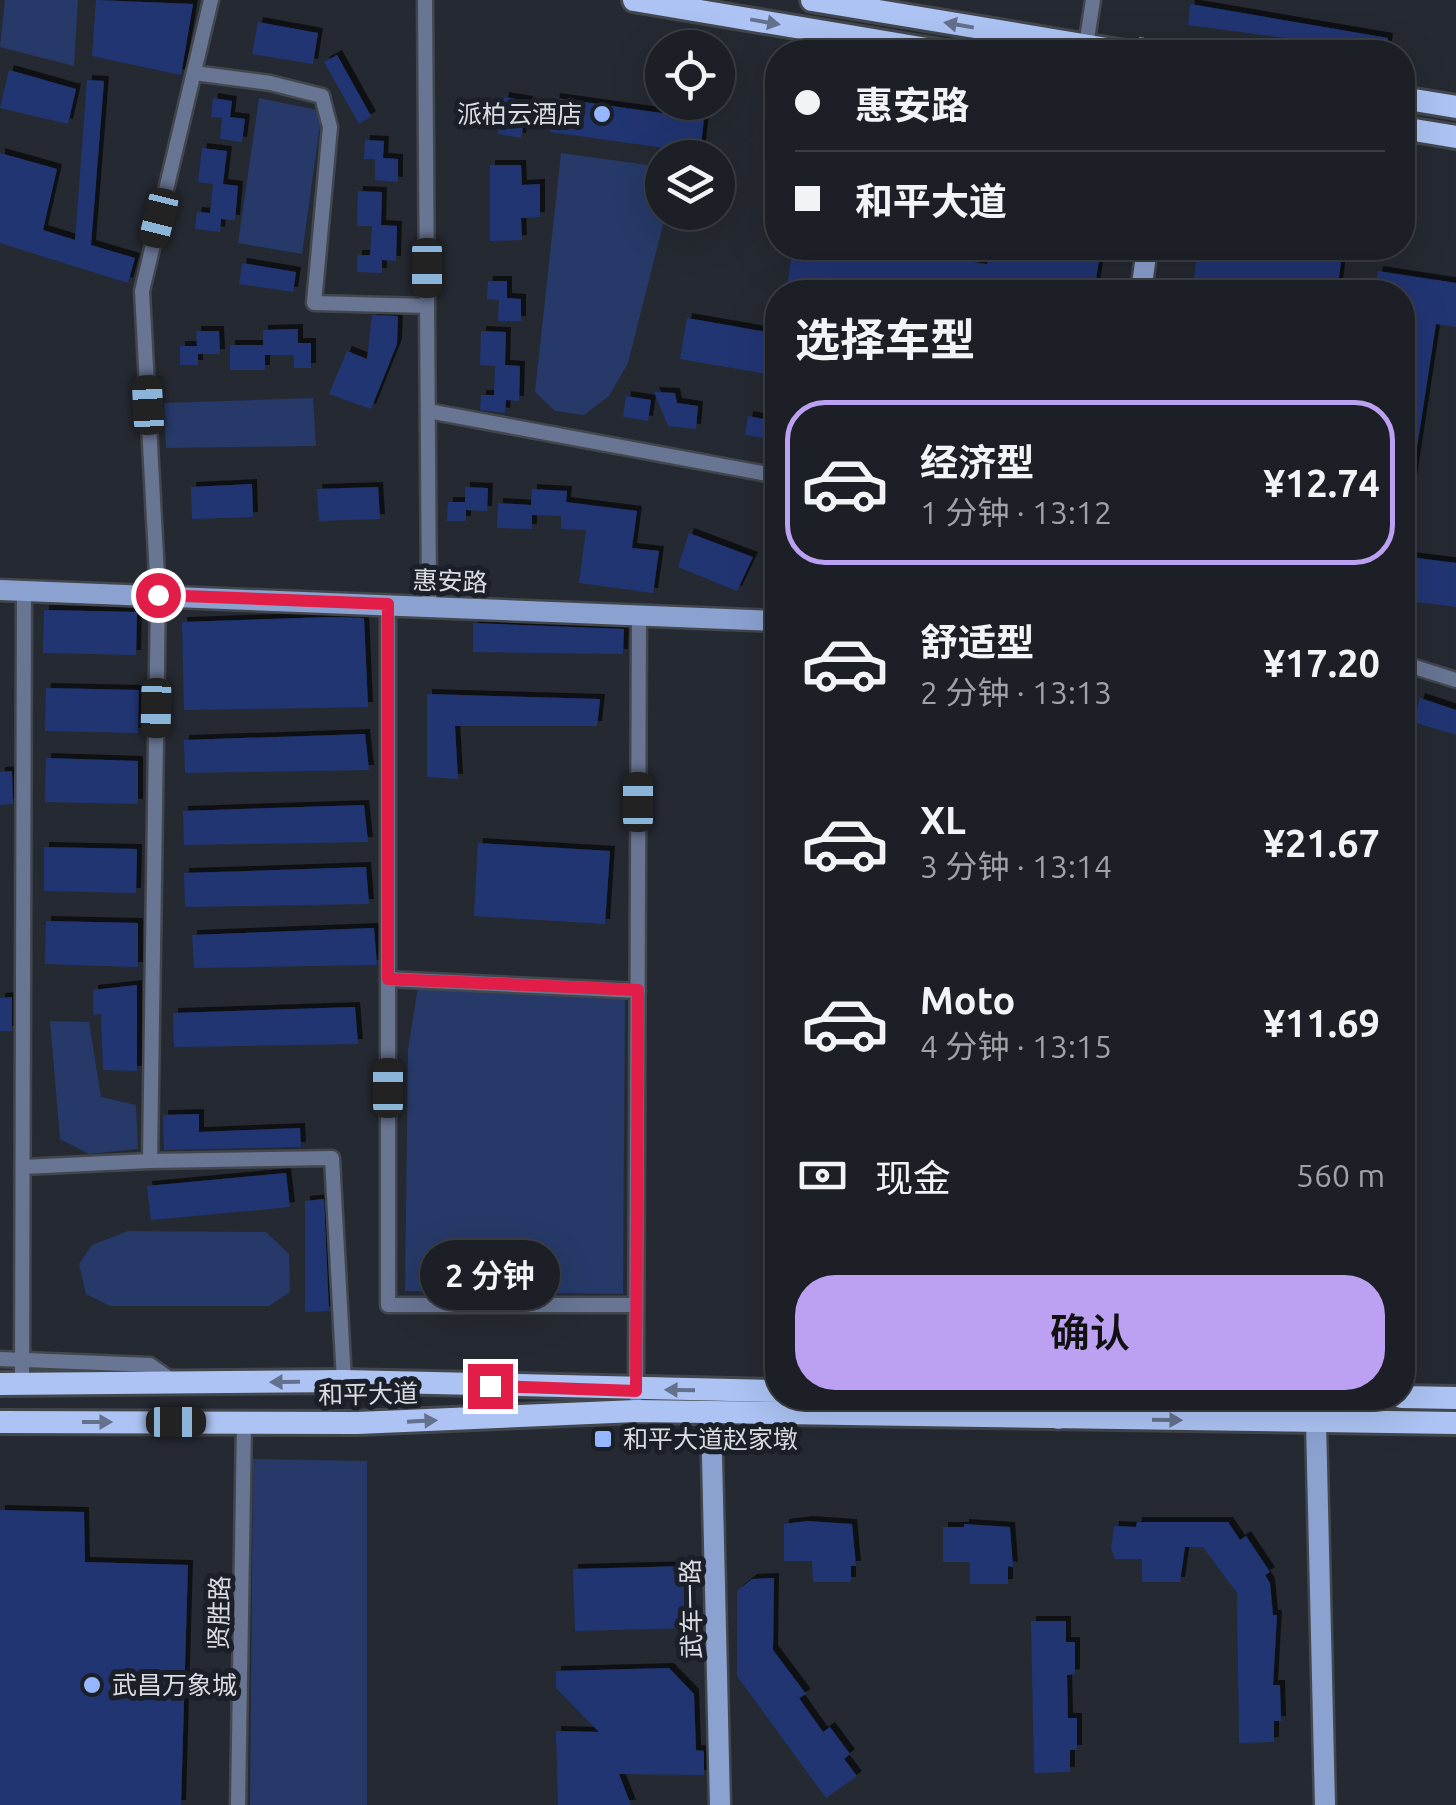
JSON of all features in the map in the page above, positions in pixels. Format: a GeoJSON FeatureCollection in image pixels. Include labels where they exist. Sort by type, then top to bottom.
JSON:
{"type":"FeatureCollection","features":[{"type":"Feature","properties":{"kind":"main road"},"geometry":{"type":"LineString","coordinates":[[634,0],[874,40]]}},
{"type":"Feature","properties":{"kind":"main road"},"geometry":{"type":"LineString","coordinates":[[812,0],[1050,40]]}},
{"type":"Feature","properties":{"kind":"main road"},"geometry":{"type":"LineString","coordinates":[[1415,98],[1454,100]]}},
{"type":"Feature","properties":{"kind":"main road"},"geometry":{"type":"LineString","coordinates":[[1415,130],[1456,137]]}},
{"type":"Feature","properties":{"kind":"main road","name":"和平大道"},"geometry":{"type":"LineString","coordinates":[[11,1384],[344,1381],[636,1401],[711,1413],[920,1410]]}},
{"type":"Feature","properties":{"kind":"main road","name":"和平大道"},"geometry":{"type":"LineString","coordinates":[[0,1422],[357,1424],[765,1393]]}},
{"type":"Feature","properties":{"kind":"main road"},"geometry":{"type":"LineString","coordinates":[[1415,1398],[1456,1398]]}},
{"type":"Feature","properties":{"kind":"main road","name":"和平大道"},"geometry":{"type":"LineString","coordinates":[[1096,1410],[1316,1422],[1456,1423]]}},
{"type":"Feature","properties":{"kind":"street"},"geometry":{"type":"LineString","coordinates":[[150,1161],[158,595],[142,291],[211,0]]}},
{"type":"Feature","properties":{"kind":"street"},"geometry":{"type":"LineString","coordinates":[[425,0],[430,606]]}},
{"type":"Feature","properties":{"kind":"street"},"geometry":{"type":"LineString","coordinates":[[1087,40],[1093,0]]}},
{"type":"Feature","properties":{"kind":"street"},"geometry":{"type":"LineString","coordinates":[[194,73],[270,83],[322,96],[330,127],[314,303],[427,306]]}},
{"type":"Feature","properties":{"kind":"street"},"geometry":{"type":"LineString","coordinates":[[428,411],[765,474]]}},
{"type":"Feature","properties":{"kind":"street"},"geometry":{"type":"LineString","coordinates":[[11,1384],[22,1359],[24,589]]}},
{"type":"Feature","properties":{"kind":"street","name":"惠安路"},"geometry":{"type":"LineString","coordinates":[[0,590],[765,620]]}},
{"type":"Feature","properties":{"kind":"street"},"geometry":{"type":"LineString","coordinates":[[388,604],[388,1304],[636,1305]]}},
{"type":"Feature","properties":{"kind":"street"},"geometry":{"type":"LineString","coordinates":[[636,1401],[640,614]]}},
{"type":"Feature","properties":{"kind":"street"},"geometry":{"type":"LineString","coordinates":[[1415,667],[1456,680]]}},
{"type":"Feature","properties":{"kind":"street"},"geometry":{"type":"LineString","coordinates":[[388,979],[638,990]]}},
{"type":"Feature","properties":{"kind":"street"},"geometry":{"type":"LineString","coordinates":[[22,1167],[332,1158],[344,1381]]}},
{"type":"Feature","properties":{"kind":"street"},"geometry":{"type":"LineString","coordinates":[[0,1359],[150,1366],[174,1382]]}},
{"type":"Feature","properties":{"kind":"street","name":"武车一路"},"geometry":{"type":"LineString","coordinates":[[711,1413],[720,1805]]}},
{"type":"Feature","properties":{"kind":"street","name":"贤胜路"},"geometry":{"type":"LineString","coordinates":[[238,1805],[244,1422]]}},
{"type":"Feature","properties":{"kind":"street"},"geometry":{"type":"LineString","coordinates":[[1316,1422],[1325,1805]]}},
{"type":"Feature","properties":{"kind":"shaded area"},"geometry":{"type":"Polygon","coordinates":[[[5,0],[78,0],[74,66],[0,47],[5,0]]]}},
{"type":"Feature","properties":{"kind":"shaded area"},"geometry":{"type":"Polygon","coordinates":[[[259,98],[322,111],[302,254],[238,243],[259,98]]]}},
{"type":"Feature","properties":{"kind":"shaded area"},"geometry":{"type":"Polygon","coordinates":[[[561,153],[645,165],[645,230],[662,230],[628,363],[609,396],[584,415],[555,411],[535,392],[561,153]]]}},
{"type":"Feature","properties":{"kind":"shaded area"},"geometry":{"type":"Polygon","coordinates":[[[313,398],[316,446],[166,448],[164,403],[313,398]]]}},
{"type":"Feature","properties":{"kind":"shaded area"},"geometry":{"type":"Polygon","coordinates":[[[418,986],[625,997],[623,1294],[405,1291],[408,1050],[418,986]]]}},
{"type":"Feature","properties":{"kind":"shaded area"},"geometry":{"type":"Polygon","coordinates":[[[50,1021],[89,1022],[101,1097],[136,1105],[138,1149],[89,1154],[60,1139],[50,1021]]]}},
{"type":"Feature","properties":{"kind":"shaded area"},"geometry":{"type":"Polygon","coordinates":[[[128,1231],[266,1232],[289,1254],[290,1292],[269,1306],[110,1306],[86,1294],[79,1264],[92,1245],[128,1231]]]}},
{"type":"Feature","properties":{"kind":"shaded area"},"geometry":{"type":"Polygon","coordinates":[[[253,1459],[367,1461],[367,1805],[250,1805],[253,1459]]]}},
{"type":"Feature","properties":{"kind":"building"},"geometry":{"type":"Polygon","coordinates":[[[96,0],[193,4],[181,75],[92,56],[96,0]]]}},
{"type":"Feature","properties":{"kind":"building"},"geometry":{"type":"Polygon","coordinates":[[[1190,4],[1388,38],[1284,40],[1188,25],[1190,4]]]}},
{"type":"Feature","properties":{"kind":"building"},"geometry":{"type":"Polygon","coordinates":[[[258,22],[318,33],[313,64],[252,54],[258,22]]]}},
{"type":"Feature","properties":{"kind":"building"},"geometry":{"type":"Polygon","coordinates":[[[337,55],[371,116],[359,124],[324,62],[337,55]]]}},
{"type":"Feature","properties":{"kind":"building"},"geometry":{"type":"Polygon","coordinates":[[[9,70],[76,89],[68,124],[0,108],[9,70]]]}},
{"type":"Feature","properties":{"kind":"building"},"geometry":{"type":"Polygon","coordinates":[[[87,80],[104,81],[91,245],[135,258],[128,283],[0,243],[0,153],[57,169],[43,230],[75,240],[87,80]]]}},
{"type":"Feature","properties":{"kind":"building"},"geometry":{"type":"Polygon","coordinates":[[[504,97],[528,101],[521,138],[498,134],[504,97]]]}},
{"type":"Feature","properties":{"kind":"building"},"geometry":{"type":"Polygon","coordinates":[[[213,98],[232,101],[230,117],[245,119],[242,142],[220,139],[222,118],[211,117],[213,98]]]}},
{"type":"Feature","properties":{"kind":"building"},"geometry":{"type":"Polygon","coordinates":[[[555,98],[645,111],[645,120],[704,120],[702,140],[645,140],[645,145],[550,132],[555,98]]]}},
{"type":"Feature","properties":{"kind":"building"},"geometry":{"type":"Polygon","coordinates":[[[365,140],[384,141],[383,158],[398,159],[398,182],[375,180],[375,159],[364,159],[365,140]]]}},
{"type":"Feature","properties":{"kind":"building"},"geometry":{"type":"Polygon","coordinates":[[[202,148],[227,151],[223,184],[238,186],[235,220],[221,219],[220,232],[195,229],[197,212],[210,213],[213,184],[198,182],[202,148]]]}},
{"type":"Feature","properties":{"kind":"building"},"geometry":{"type":"Polygon","coordinates":[[[490,165],[521,165],[522,185],[540,184],[540,217],[521,218],[522,240],[490,241],[490,165]]]}},
{"type":"Feature","properties":{"kind":"building"},"geometry":{"type":"Polygon","coordinates":[[[358,191],[382,192],[381,225],[397,226],[396,261],[382,260],[382,273],[357,272],[357,255],[370,255],[372,226],[357,226],[358,191]]]}},
{"type":"Feature","properties":{"kind":"building"},"geometry":{"type":"Polygon","coordinates":[[[791,260],[959,260],[987,264],[988,260],[1099,260],[1096,280],[788,280],[791,260]]]}},
{"type":"Feature","properties":{"kind":"building"},"geometry":{"type":"Polygon","coordinates":[[[1196,260],[1341,262],[1339,280],[1194,278],[1196,260]]]}},
{"type":"Feature","properties":{"kind":"building"},"geometry":{"type":"Polygon","coordinates":[[[242,263],[296,272],[293,292],[239,284],[242,263]]]}},
{"type":"Feature","properties":{"kind":"building"},"geometry":{"type":"Polygon","coordinates":[[[1378,271],[1456,283],[1456,327],[1436,324],[1415,460],[1415,280],[1377,280],[1378,271]]]}},
{"type":"Feature","properties":{"kind":"building"},"geometry":{"type":"Polygon","coordinates":[[[488,281],[507,281],[507,298],[521,299],[521,321],[498,321],[499,300],[487,299],[488,281]]]}},
{"type":"Feature","properties":{"kind":"building"},"geometry":{"type":"Polygon","coordinates":[[[372,315],[398,316],[397,344],[371,409],[329,394],[347,351],[367,359],[372,315]]]}},
{"type":"Feature","properties":{"kind":"building"},"geometry":{"type":"Polygon","coordinates":[[[687,318],[765,332],[765,374],[680,359],[687,318]]]}},
{"type":"Feature","properties":{"kind":"building"},"geometry":{"type":"Polygon","coordinates":[[[298,329],[298,343],[311,343],[311,368],[294,368],[294,355],[265,355],[265,370],[230,370],[230,345],[263,345],[263,330],[298,329]]]}},
{"type":"Feature","properties":{"kind":"building"},"geometry":{"type":"Polygon","coordinates":[[[196,331],[219,331],[220,354],[198,354],[198,365],[180,365],[180,346],[197,346],[196,331]]]}},
{"type":"Feature","properties":{"kind":"building"},"geometry":{"type":"Polygon","coordinates":[[[481,331],[506,332],[505,365],[520,366],[519,401],[506,400],[505,413],[480,410],[481,395],[494,395],[495,366],[480,365],[481,331]]]}},
{"type":"Feature","properties":{"kind":"building"},"geometry":{"type":"Polygon","coordinates":[[[654,392],[675,393],[677,403],[698,406],[696,429],[668,426],[654,392]]]}},
{"type":"Feature","properties":{"kind":"building"},"geometry":{"type":"Polygon","coordinates":[[[626,396],[651,400],[648,421],[623,417],[626,396]]]}},
{"type":"Feature","properties":{"kind":"building"},"geometry":{"type":"Polygon","coordinates":[[[765,413],[763,438],[745,435],[748,416],[764,419],[765,413]]]}},
{"type":"Feature","properties":{"kind":"building"},"geometry":{"type":"Polygon","coordinates":[[[252,484],[253,517],[192,519],[191,487],[252,484]]]}},
{"type":"Feature","properties":{"kind":"building"},"geometry":{"type":"Polygon","coordinates":[[[378,487],[380,519],[319,521],[317,489],[378,487]]]}},
{"type":"Feature","properties":{"kind":"building"},"geometry":{"type":"Polygon","coordinates":[[[465,487],[488,488],[487,511],[466,510],[466,521],[447,521],[448,502],[465,502],[465,487]]]}},
{"type":"Feature","properties":{"kind":"building"},"geometry":{"type":"Polygon","coordinates":[[[532,489],[567,491],[566,502],[637,511],[632,548],[659,551],[653,593],[579,583],[586,530],[561,529],[561,516],[532,515],[532,529],[497,528],[498,503],[531,505],[532,489]]]}},
{"type":"Feature","properties":{"kind":"building"},"geometry":{"type":"Polygon","coordinates":[[[689,533],[753,557],[737,591],[678,567],[689,533]]]}},
{"type":"Feature","properties":{"kind":"building"},"geometry":{"type":"Polygon","coordinates":[[[1415,558],[1456,563],[1456,607],[1415,602],[1415,558]]]}},
{"type":"Feature","properties":{"kind":"building"},"geometry":{"type":"Polygon","coordinates":[[[44,610],[137,612],[136,655],[43,653],[44,610]]]}},
{"type":"Feature","properties":{"kind":"building"},"geometry":{"type":"Polygon","coordinates":[[[364,618],[368,707],[184,710],[182,622],[364,618]]]}},
{"type":"Feature","properties":{"kind":"building"},"geometry":{"type":"Polygon","coordinates":[[[473,623],[624,629],[623,654],[473,652],[473,623]]]}},
{"type":"Feature","properties":{"kind":"building"},"geometry":{"type":"Polygon","coordinates":[[[46,688],[139,690],[138,733],[45,731],[46,688]]]}},
{"type":"Feature","properties":{"kind":"building"},"geometry":{"type":"Polygon","coordinates":[[[427,694],[600,699],[597,726],[455,726],[458,779],[427,777],[427,694]]]}},
{"type":"Feature","properties":{"kind":"building"},"geometry":{"type":"Polygon","coordinates":[[[1420,698],[1456,710],[1456,735],[1415,723],[1420,698]]]}},
{"type":"Feature","properties":{"kind":"building"},"geometry":{"type":"Polygon","coordinates":[[[365,734],[369,770],[185,773],[184,740],[365,734]]]}},
{"type":"Feature","properties":{"kind":"building"},"geometry":{"type":"Polygon","coordinates":[[[46,758],[138,761],[138,804],[45,802],[46,758]]]}},
{"type":"Feature","properties":{"kind":"building"},"geometry":{"type":"Polygon","coordinates":[[[12,771],[13,804],[0,805],[0,772],[12,771]]]}},
{"type":"Feature","properties":{"kind":"building"},"geometry":{"type":"Polygon","coordinates":[[[364,805],[368,842],[184,845],[183,811],[364,805]]]}},
{"type":"Feature","properties":{"kind":"building"},"geometry":{"type":"Polygon","coordinates":[[[478,843],[610,851],[605,924],[474,916],[478,843]]]}},
{"type":"Feature","properties":{"kind":"building"},"geometry":{"type":"Polygon","coordinates":[[[44,847],[137,849],[136,893],[44,891],[44,847]]]}},
{"type":"Feature","properties":{"kind":"building"},"geometry":{"type":"Polygon","coordinates":[[[366,867],[369,904],[185,907],[184,873],[366,867]]]}},
{"type":"Feature","properties":{"kind":"building"},"geometry":{"type":"Polygon","coordinates":[[[46,921],[138,923],[138,967],[45,964],[46,921]]]}},
{"type":"Feature","properties":{"kind":"building"},"geometry":{"type":"Polygon","coordinates":[[[374,928],[377,965],[194,968],[192,935],[374,928]]]}},
{"type":"Feature","properties":{"kind":"building"},"geometry":{"type":"Polygon","coordinates":[[[137,985],[137,1071],[103,1070],[101,1014],[93,1015],[93,990],[137,985]]]}},
{"type":"Feature","properties":{"kind":"building"},"geometry":{"type":"Polygon","coordinates":[[[12,997],[12,1031],[0,1031],[0,998],[12,997]]]}},
{"type":"Feature","properties":{"kind":"building"},"geometry":{"type":"Polygon","coordinates":[[[355,1007],[358,1044],[174,1047],[173,1013],[355,1007]]]}},
{"type":"Feature","properties":{"kind":"building"},"geometry":{"type":"Polygon","coordinates":[[[199,1114],[199,1132],[300,1128],[301,1147],[164,1150],[163,1115],[199,1114]]]}},
{"type":"Feature","properties":{"kind":"building"},"geometry":{"type":"Polygon","coordinates":[[[286,1173],[290,1207],[151,1220],[147,1186],[286,1173]]]}},
{"type":"Feature","properties":{"kind":"building"},"geometry":{"type":"Polygon","coordinates":[[[324,1199],[329,1311],[305,1312],[305,1201],[324,1199]]]}},
{"type":"Feature","properties":{"kind":"building","name":"武昌万象城"},"geometry":{"type":"Polygon","coordinates":[[[0,1510],[84,1512],[85,1562],[188,1565],[181,1805],[0,1805],[0,1510]]]}},
{"type":"Feature","properties":{"kind":"building"},"geometry":{"type":"Polygon","coordinates":[[[1137,1522],[1228,1522],[1240,1540],[1246,1536],[1270,1572],[1265,1575],[1270,1583],[1273,1615],[1277,1615],[1273,1685],[1280,1685],[1281,1721],[1274,1721],[1274,1742],[1239,1743],[1237,1593],[1203,1547],[1185,1547],[1180,1582],[1142,1582],[1142,1559],[1115,1559],[1111,1548],[1114,1526],[1136,1527],[1137,1522]]]}},
{"type":"Feature","properties":{"kind":"building"},"geometry":{"type":"Polygon","coordinates":[[[784,1524],[852,1524],[856,1566],[851,1566],[851,1582],[813,1582],[812,1561],[784,1561],[784,1524]]]}},
{"type":"Feature","properties":{"kind":"building"},"geometry":{"type":"Polygon","coordinates":[[[943,1527],[1010,1527],[1013,1567],[1008,1566],[1008,1584],[970,1584],[970,1562],[943,1562],[943,1527]]]}},
{"type":"Feature","properties":{"kind":"building"},"geometry":{"type":"Polygon","coordinates":[[[689,1566],[691,1628],[575,1631],[573,1569],[689,1566]]]}},
{"type":"Feature","properties":{"kind":"building"},"geometry":{"type":"Polygon","coordinates":[[[774,1578],[773,1650],[806,1694],[799,1698],[823,1732],[830,1727],[850,1754],[844,1759],[857,1776],[826,1798],[737,1676],[737,1591],[752,1579],[774,1578]]]}},
{"type":"Feature","properties":{"kind":"building"},"geometry":{"type":"Polygon","coordinates":[[[1031,1621],[1066,1621],[1066,1642],[1075,1642],[1075,1674],[1067,1675],[1068,1718],[1077,1718],[1077,1750],[1070,1750],[1070,1772],[1034,1773],[1031,1621]]]}},
{"type":"Feature","properties":{"kind":"building"},"geometry":{"type":"Polygon","coordinates":[[[669,1668],[694,1694],[696,1750],[704,1751],[704,1775],[619,1774],[631,1805],[558,1805],[556,1731],[599,1732],[556,1688],[556,1671],[669,1668]]]}},
{"type":"Feature","properties":{"kind":"place","name":"派柏云酒店"},"geometry":{"type":"Point","coordinates":[602,114]}},
{"type":"Feature","properties":{"kind":"place","name":"和平大道赵家墩"},"geometry":{"type":"Point","coordinates":[603,1439]}},
{"type":"Feature","properties":{"kind":"place","name":"武昌万象城"},"geometry":{"type":"Point","coordinates":[92,1685]}},
{"type":"Feature","properties":{"kind":"route"},"geometry":{"type":"LineString","coordinates":[[158,595],[388,604],[388,979],[638,990],[636,1391],[490,1386]]}}]}
